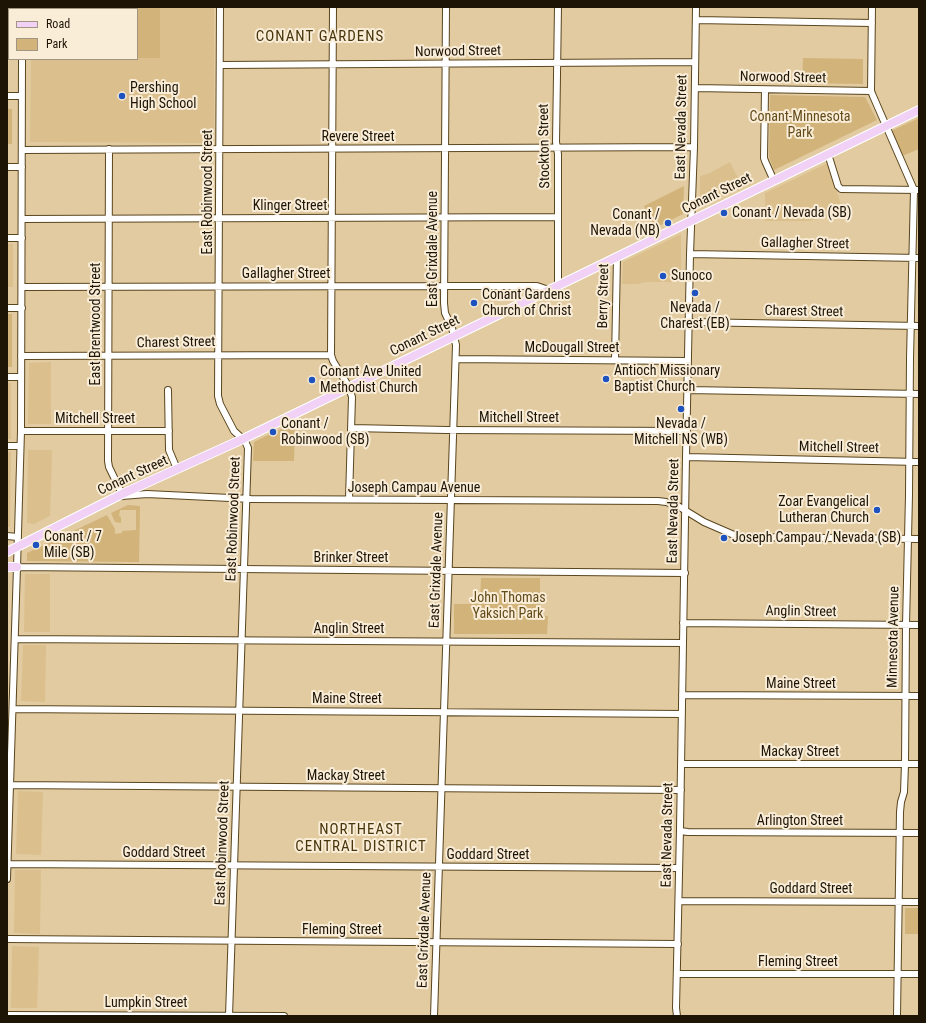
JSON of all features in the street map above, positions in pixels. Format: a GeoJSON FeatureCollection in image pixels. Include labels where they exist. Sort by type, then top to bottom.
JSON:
{"type":"FeatureCollection","features":[{"type":"Feature","properties":{"kind":"main road","name":"Conant Street"},"geometry":{"type":"LineString","coordinates":[[7,552],[121,495],[178,470],[919,110]]}},
{"type":"Feature","properties":{"kind":"main road"},"geometry":{"type":"LineString","coordinates":[[7,567],[17,568]]}},
{"type":"Feature","properties":{"kind":"street","name":"East Robinwood Street"},"geometry":{"type":"LineString","coordinates":[[220,7],[218,396],[220,404],[234,431],[247,444],[248,448],[229,1016]]}},
{"type":"Feature","properties":{"kind":"street"},"geometry":{"type":"LineString","coordinates":[[333,7],[331,355],[349,387],[352,397],[349,499]]}},
{"type":"Feature","properties":{"kind":"street","name":"East Grixdale Avenue"},"geometry":{"type":"LineString","coordinates":[[434,1016],[456,359],[456,345],[452,328],[444,313],[446,7]]}},
{"type":"Feature","properties":{"kind":"street","name":"Stockton Street"},"geometry":{"type":"LineString","coordinates":[[558,7],[556,142],[558,286]]}},
{"type":"Feature","properties":{"kind":"street","name":"East Nevada Street"},"geometry":{"type":"LineString","coordinates":[[677,1016],[686,457],[696,7]]}},
{"type":"Feature","properties":{"kind":"street"},"geometry":{"type":"LineString","coordinates":[[828,154],[838,186],[841,189],[916,190],[871,91],[872,7]]}},
{"type":"Feature","properties":{"kind":"street"},"geometry":{"type":"LineString","coordinates":[[696,20],[872,23]]}},
{"type":"Feature","properties":{"kind":"street"},"geometry":{"type":"LineString","coordinates":[[7,879],[10,785],[9,762],[13,709],[21,431],[22,60]]}},
{"type":"Feature","properties":{"kind":"street","name":"Norwood Street"},"geometry":{"type":"LineString","coordinates":[[220,65],[695,62]]}},
{"type":"Feature","properties":{"kind":"street","name":"Norwood Street"},"geometry":{"type":"LineString","coordinates":[[695,88],[871,91]]}},
{"type":"Feature","properties":{"kind":"street"},"geometry":{"type":"LineString","coordinates":[[765,90],[764,158],[774,181]]}},
{"type":"Feature","properties":{"kind":"street"},"geometry":{"type":"LineString","coordinates":[[7,96],[22,96]]}},
{"type":"Feature","properties":{"kind":"street","name":"Revere Street"},"geometry":{"type":"LineString","coordinates":[[22,150],[694,147]]}},
{"type":"Feature","properties":{"kind":"street","name":"East Brentwood Street"},"geometry":{"type":"LineString","coordinates":[[109,149],[108,464],[121,495]]}},
{"type":"Feature","properties":{"kind":"street"},"geometry":{"type":"LineString","coordinates":[[7,167],[22,167]]}},
{"type":"Feature","properties":{"kind":"street","name":"Minnesota Avenue"},"geometry":{"type":"LineString","coordinates":[[897,1016],[900,812],[904,792],[905,764],[911,326],[916,258],[916,190]]}},
{"type":"Feature","properties":{"kind":"street","name":"Klinger Street"},"geometry":{"type":"LineString","coordinates":[[22,219],[558,217]]}},
{"type":"Feature","properties":{"kind":"street"},"geometry":{"type":"LineString","coordinates":[[7,238],[22,238]]}},
{"type":"Feature","properties":{"kind":"street","name":"Gallagher Street"},"geometry":{"type":"LineString","coordinates":[[690,254],[916,258]]}},
{"type":"Feature","properties":{"kind":"street","name":"Berry Street"},"geometry":{"type":"LineString","coordinates":[[615,360],[617,257]]}},
{"type":"Feature","properties":{"kind":"street","name":"Gallagher Street"},"geometry":{"type":"LineString","coordinates":[[22,287],[537,286],[549,290]]}},
{"type":"Feature","properties":{"kind":"street"},"geometry":{"type":"LineString","coordinates":[[7,308],[22,308]]}},
{"type":"Feature","properties":{"kind":"street","name":"Charest Street"},"geometry":{"type":"LineString","coordinates":[[689,322],[919,326]]}},
{"type":"Feature","properties":{"kind":"street","name":"Charest Street"},"geometry":{"type":"LineString","coordinates":[[21,356],[331,355]]}},
{"type":"Feature","properties":{"kind":"street","name":"McDougall Street"},"geometry":{"type":"LineString","coordinates":[[456,359],[688,361]]}},
{"type":"Feature","properties":{"kind":"street"},"geometry":{"type":"LineString","coordinates":[[7,377],[21,377]]}},
{"type":"Feature","properties":{"kind":"street"},"geometry":{"type":"LineString","coordinates":[[168,390],[169,450],[178,470]]}},
{"type":"Feature","properties":{"kind":"street"},"geometry":{"type":"LineString","coordinates":[[688,390],[919,394]]}},
{"type":"Feature","properties":{"kind":"street","name":"Mitchell Street"},"geometry":{"type":"LineString","coordinates":[[351,428],[687,431]]}},
{"type":"Feature","properties":{"kind":"street","name":"Mitchell Street"},"geometry":{"type":"LineString","coordinates":[[21,431],[169,431]]}},
{"type":"Feature","properties":{"kind":"street"},"geometry":{"type":"LineString","coordinates":[[7,446],[20,446]]}},
{"type":"Feature","properties":{"kind":"street","name":"Mitchell Street"},"geometry":{"type":"LineString","coordinates":[[686,457],[919,462]]}},
{"type":"Feature","properties":{"kind":"street","name":"Joseph Campau Avenue"},"geometry":{"type":"LineString","coordinates":[[121,495],[147,494],[246,499],[658,500],[678,506],[704,522],[734,535],[744,537],[919,539]]}},
{"type":"Feature","properties":{"kind":"street"},"geometry":{"type":"LineString","coordinates":[[7,536],[18,537]]}},
{"type":"Feature","properties":{"kind":"street","name":"Brinker Street"},"geometry":{"type":"LineString","coordinates":[[17,568],[685,573]]}},
{"type":"Feature","properties":{"kind":"street","name":"Anglin Street"},"geometry":{"type":"LineString","coordinates":[[684,622],[919,626]]}},
{"type":"Feature","properties":{"kind":"street","name":"Anglin Street"},"geometry":{"type":"LineString","coordinates":[[15,639],[683,643]]}},
{"type":"Feature","properties":{"kind":"street"},"geometry":{"type":"LineString","coordinates":[[7,677],[14,677]]}},
{"type":"Feature","properties":{"kind":"street","name":"Maine Street"},"geometry":{"type":"LineString","coordinates":[[682,695],[919,696]]}},
{"type":"Feature","properties":{"kind":"street","name":"Maine Street"},"geometry":{"type":"LineString","coordinates":[[13,709],[682,714]]}},
{"type":"Feature","properties":{"kind":"street","name":"Mackay Street"},"geometry":{"type":"LineString","coordinates":[[682,764],[919,764]]}},
{"type":"Feature","properties":{"kind":"street","name":"Mackay Street"},"geometry":{"type":"LineString","coordinates":[[10,785],[681,790]]}},
{"type":"Feature","properties":{"kind":"street","name":"Arlington Street"},"geometry":{"type":"LineString","coordinates":[[680,831],[919,833]]}},
{"type":"Feature","properties":{"kind":"street","name":"Goddard Street"},"geometry":{"type":"LineString","coordinates":[[8,864],[680,868]]}},
{"type":"Feature","properties":{"kind":"street","name":"Goddard Street"},"geometry":{"type":"LineString","coordinates":[[679,900],[919,902]]}},
{"type":"Feature","properties":{"kind":"street","name":"Fleming Street"},"geometry":{"type":"LineString","coordinates":[[7,939],[678,944]]}},
{"type":"Feature","properties":{"kind":"street","name":"Fleming Street"},"geometry":{"type":"LineString","coordinates":[[677,974],[919,974]]}},
{"type":"Feature","properties":{"kind":"street","name":"Lumpkin Street"},"geometry":{"type":"LineString","coordinates":[[7,1015],[284,1016]]}},
{"type":"Feature","properties":{"kind":"shaded area","name":"Pershing High School"},"geometry":{"type":"Polygon","coordinates":[[[214,7],[214,143],[30,142],[31,60],[138,60],[138,8],[31,8],[214,7]]]}},
{"type":"Feature","properties":{"kind":"shaded area"},"geometry":{"type":"Polygon","coordinates":[[[730,162],[742,186],[700,206],[700,176],[710,173],[730,162]]]}},
{"type":"Feature","properties":{"kind":"shaded area"},"geometry":{"type":"Polygon","coordinates":[[[828,163],[844,214],[808,221],[765,221],[765,193],[828,163]]]}},
{"type":"Feature","properties":{"kind":"shaded area"},"geometry":{"type":"Polygon","coordinates":[[[681,234],[681,282],[622,284],[623,262],[681,234]]]}},
{"type":"Feature","properties":{"kind":"shaded area"},"geometry":{"type":"Polygon","coordinates":[[[7,244],[13,244],[13,287],[7,287],[7,244]]]}},
{"type":"Feature","properties":{"kind":"shaded area"},"geometry":{"type":"Polygon","coordinates":[[[51,362],[51,424],[28,424],[29,363],[51,362]]]}},
{"type":"Feature","properties":{"kind":"shaded area"},"geometry":{"type":"Polygon","coordinates":[[[7,383],[11,383],[11,439],[7,439],[7,383]]]}},
{"type":"Feature","properties":{"kind":"shaded area"},"geometry":{"type":"Polygon","coordinates":[[[28,450],[52,450],[50,516],[34,524],[27,523],[28,450]]]}},
{"type":"Feature","properties":{"kind":"shaded area"},"geometry":{"type":"Polygon","coordinates":[[[7,452],[11,452],[10,527],[7,527],[7,452]]]}},
{"type":"Feature","properties":{"kind":"shaded area"},"geometry":{"type":"Polygon","coordinates":[[[25,574],[50,574],[50,632],[24,632],[25,574]]]}},
{"type":"Feature","properties":{"kind":"shaded area"},"geometry":{"type":"Polygon","coordinates":[[[23,645],[46,645],[45,702],[21,701],[23,645]]]}},
{"type":"Feature","properties":{"kind":"shaded area"},"geometry":{"type":"Polygon","coordinates":[[[18,791],[43,792],[41,855],[16,854],[18,791]]]}},
{"type":"Feature","properties":{"kind":"shaded area"},"geometry":{"type":"Polygon","coordinates":[[[15,870],[41,870],[40,934],[14,933],[15,870]]]}},
{"type":"Feature","properties":{"kind":"shaded area"},"geometry":{"type":"Polygon","coordinates":[[[12,946],[39,947],[37,1008],[11,1008],[12,946]]]}},
{"type":"Feature","properties":{"kind":"green space"},"geometry":{"type":"Polygon","coordinates":[[[160,7],[160,58],[138,58],[138,8],[49,8],[160,7]]]}},
{"type":"Feature","properties":{"kind":"green space","name":"Conant-Minnesota Park"},"geometry":{"type":"Polygon","coordinates":[[[803,58],[863,59],[863,84],[802,83],[803,58]]]}},
{"type":"Feature","properties":{"kind":"green space","name":"Conant-Minnesota Park"},"geometry":{"type":"Polygon","coordinates":[[[770,95],[865,97],[877,120],[774,170],[769,157],[770,95]]]}},
{"type":"Feature","properties":{"kind":"green space"},"geometry":{"type":"Polygon","coordinates":[[[7,109],[12,109],[12,144],[7,144],[7,109]]]}},
{"type":"Feature","properties":{"kind":"green space"},"geometry":{"type":"Polygon","coordinates":[[[919,118],[919,149],[902,156],[891,131],[919,118]]]}},
{"type":"Feature","properties":{"kind":"green space"},"geometry":{"type":"Polygon","coordinates":[[[684,186],[683,214],[655,228],[644,206],[684,186]]]}},
{"type":"Feature","properties":{"kind":"green space"},"geometry":{"type":"Polygon","coordinates":[[[7,314],[12,314],[12,367],[7,367],[7,314]]]}},
{"type":"Feature","properties":{"kind":"green space"},"geometry":{"type":"Polygon","coordinates":[[[295,422],[294,461],[253,461],[254,442],[295,422]]]}},
{"type":"Feature","properties":{"kind":"green space"},"geometry":{"type":"Polygon","coordinates":[[[128,505],[140,506],[139,562],[27,561],[27,553],[107,515],[115,529],[115,534],[122,533],[122,531],[136,530],[136,510],[120,510],[119,516],[121,517],[121,523],[115,522],[111,513],[128,505]]]}},
{"type":"Feature","properties":{"kind":"green space","name":"John Thomas Yaksich Park"},"geometry":{"type":"Polygon","coordinates":[[[481,578],[540,578],[540,605],[536,605],[536,615],[548,616],[547,634],[454,634],[454,604],[480,604],[481,578]]]}},
{"type":"Feature","properties":{"kind":"green space"},"geometry":{"type":"Polygon","coordinates":[[[905,908],[919,908],[919,934],[905,934],[905,908]]]}},
{"type":"Feature","properties":{"kind":"place","name":"Pershing High School"},"geometry":{"type":"Point","coordinates":[122,96]}},
{"type":"Feature","properties":{"kind":"place","name":"Conant / Nevada (SB)"},"geometry":{"type":"Point","coordinates":[724,213]}},
{"type":"Feature","properties":{"kind":"place","name":"Conant / Nevada (NB)"},"geometry":{"type":"Point","coordinates":[668,223]}},
{"type":"Feature","properties":{"kind":"place","name":"Sunoco"},"geometry":{"type":"Point","coordinates":[663,276]}},
{"type":"Feature","properties":{"kind":"place","name":"Nevada / Charest (EB)"},"geometry":{"type":"Point","coordinates":[695,293]}},
{"type":"Feature","properties":{"kind":"place","name":"Conant Gardens Church of Christ"},"geometry":{"type":"Point","coordinates":[474,303]}},
{"type":"Feature","properties":{"kind":"place","name":"Antioch Missionary Baptist Church"},"geometry":{"type":"Point","coordinates":[606,379]}},
{"type":"Feature","properties":{"kind":"place","name":"Conant Ave United Methodist Church"},"geometry":{"type":"Point","coordinates":[312,380]}},
{"type":"Feature","properties":{"kind":"place","name":"Nevada / Mitchell NS (WB)"},"geometry":{"type":"Point","coordinates":[681,409]}},
{"type":"Feature","properties":{"kind":"place","name":"Conant / Robinwood (SB)"},"geometry":{"type":"Point","coordinates":[273,432]}},
{"type":"Feature","properties":{"kind":"place","name":"Zoar Evangelical Lutheran Church"},"geometry":{"type":"Point","coordinates":[877,510]}},
{"type":"Feature","properties":{"kind":"place","name":"Joseph Campau / Nevada (SB)"},"geometry":{"type":"Point","coordinates":[724,538]}},
{"type":"Feature","properties":{"kind":"place","name":"Conant / 7 Mile (SB)"},"geometry":{"type":"Point","coordinates":[36,545]}},
{"type":"Feature","properties":{"kind":"district","name":"CONANT GARDENS"},"geometry":{"type":"Point","coordinates":[320,37]}},
{"type":"Feature","properties":{"kind":"district","name":"NORTHEAST CENTRAL DISTRICT"},"geometry":{"type":"Point","coordinates":[361,838]}}]}
